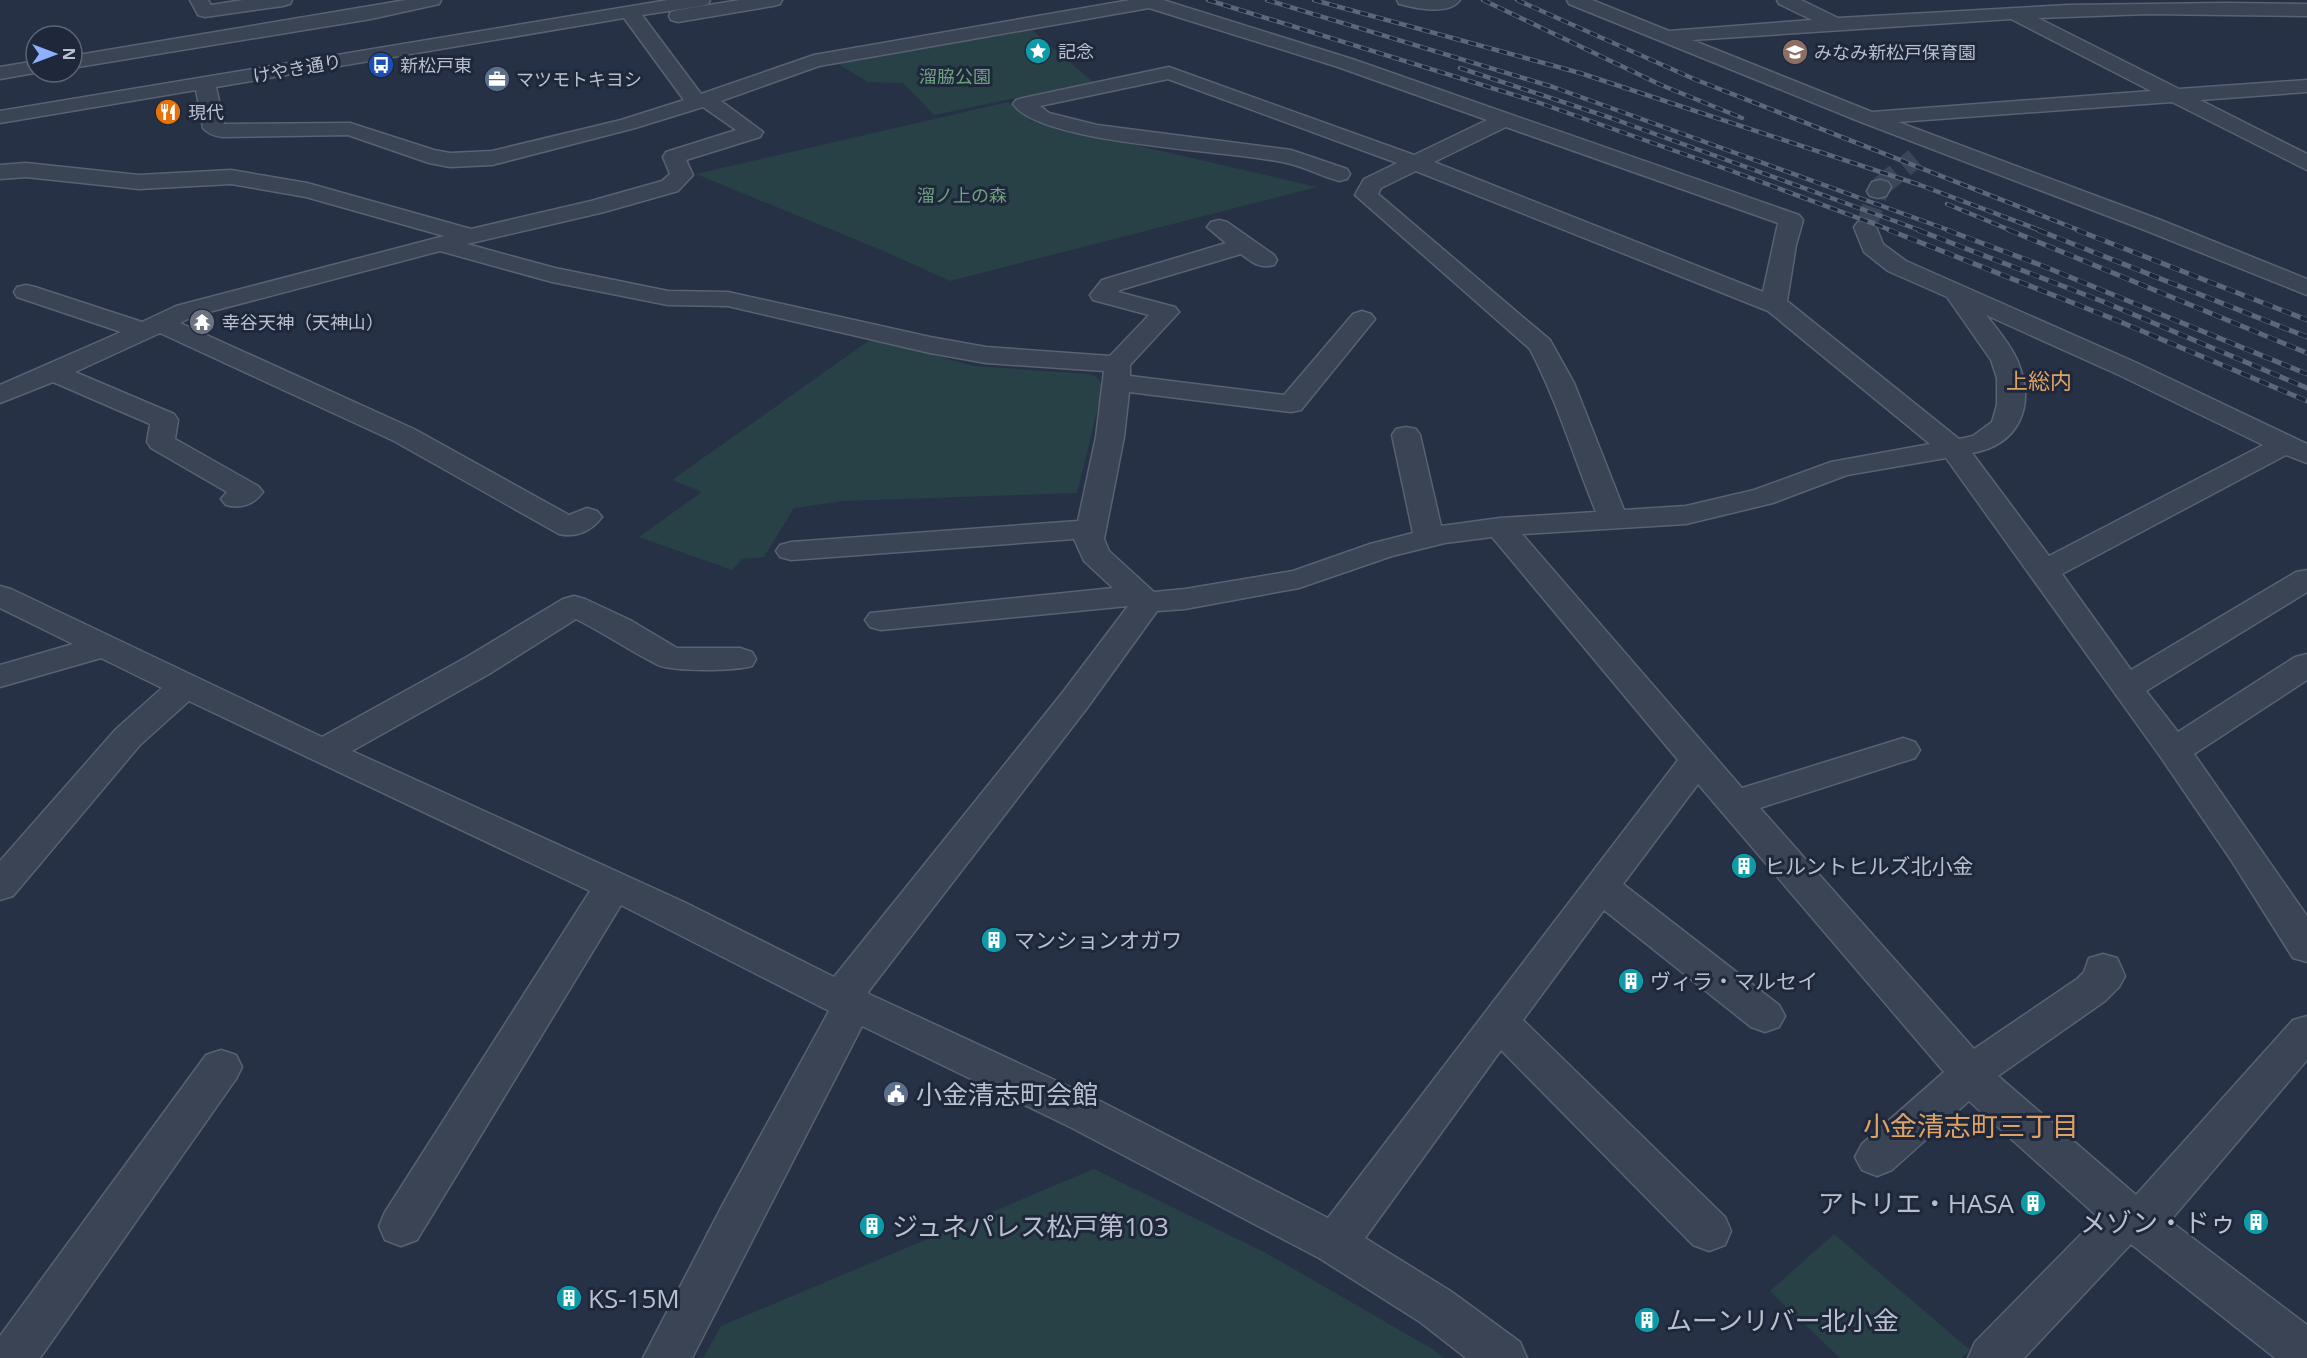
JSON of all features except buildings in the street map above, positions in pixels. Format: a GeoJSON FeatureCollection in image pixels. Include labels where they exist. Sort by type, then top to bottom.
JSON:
{"type":"FeatureCollection","features":[{"type":"Feature","properties":{"kind":"street"},"geometry":{"type":"LineString","coordinates":[[200,0],[205,11],[283,0]]}},
{"type":"Feature","properties":{"kind":"street","name":"けやき通り"},"geometry":{"type":"LineString","coordinates":[[0,117],[460,41],[635,6],[701,0]]}},
{"type":"Feature","properties":{"kind":"street"},"geometry":{"type":"LineString","coordinates":[[635,6],[663,18],[773,0]]}},
{"type":"Feature","properties":{"kind":"street"},"geometry":{"type":"LineString","coordinates":[[1406,0],[1437,4],[1451,0]]}},
{"type":"Feature","properties":{"kind":"street"},"geometry":{"type":"LineString","coordinates":[[1576,0],[1868,118],[2150,224],[2307,288]]}},
{"type":"Feature","properties":{"kind":"street"},"geometry":{"type":"LineString","coordinates":[[1786,0],[1836,24]]}},
{"type":"Feature","properties":{"kind":"street"},"geometry":{"type":"LineString","coordinates":[[1990,0],[2307,164]]}},
{"type":"Feature","properties":{"kind":"street"},"geometry":{"type":"LineString","coordinates":[[2092,0],[2112,9]]}},
{"type":"Feature","properties":{"kind":"street"},"geometry":{"type":"LineString","coordinates":[[205,84],[214,128],[222,131],[298,128],[350,129],[429,156],[450,160],[492,158],[572,140],[760,82],[814,61],[1148,1],[1345,63],[1791,220],[1784,244],[1774,301],[1777,306]]}},
{"type":"Feature","properties":{"kind":"street"},"geometry":{"type":"LineString","coordinates":[[0,395],[153,328],[185,311],[470,236],[596,207],[670,186],[682,175],[674,157],[752,132],[701,101],[643,28],[635,6]]}},
{"type":"Feature","properties":{"kind":"street"},"geometry":{"type":"LineString","coordinates":[[84,60],[371,13],[441,7],[460,41]]}},
{"type":"Feature","properties":{"kind":"street"},"geometry":{"type":"LineString","coordinates":[[1663,37],[2013,12],[2112,9],[2307,10]]}},
{"type":"Feature","properties":{"kind":"street"},"geometry":{"type":"LineString","coordinates":[[0,73],[24,69]]}},
{"type":"Feature","properties":{"kind":"street"},"geometry":{"type":"LineString","coordinates":[[1339,174],[1291,157],[1097,131],[1042,117],[1023,104],[1169,73],[1416,163],[1777,306],[1954,449],[2174,751],[2307,947]]}},
{"type":"Feature","properties":{"kind":"street"},"geometry":{"type":"LineString","coordinates":[[1868,118],[2307,86]]}},
{"type":"Feature","properties":{"kind":"street"},"geometry":{"type":"LineString","coordinates":[[1505,119],[1372,184],[1366,195],[1541,345],[1562,383],[1582,443],[1614,521]]}},
{"type":"Feature","properties":{"kind":"street"},"geometry":{"type":"LineString","coordinates":[[1915,158],[1940,145]]}},
{"type":"Feature","properties":{"kind":"street"},"geometry":{"type":"LineString","coordinates":[[0,172],[36,171],[139,182],[231,177],[250,179],[366,205],[470,236]]}},
{"type":"Feature","properties":{"kind":"street"},"geometry":{"type":"LineString","coordinates":[[1219,227],[1265,260]]}},
{"type":"Feature","properties":{"kind":"street"},"geometry":{"type":"LineString","coordinates":[[1866,227],[1872,247],[1898,266],[2128,369],[2296,450]]}},
{"type":"Feature","properties":{"kind":"street"},"geometry":{"type":"LineString","coordinates":[[441,244],[563,278],[668,298],[728,299],[930,345],[1117,373],[1291,404],[1362,319]]}},
{"type":"Feature","properties":{"kind":"street"},"geometry":{"type":"LineString","coordinates":[[1143,599],[1095,555],[1089,539],[1110,437],[1117,373],[1166,312],[1102,295],[1111,285],[1244,244]]}},
{"type":"Feature","properties":{"kind":"street"},"geometry":{"type":"LineString","coordinates":[[26,292],[153,328],[404,435],[570,528],[587,517]]}},
{"type":"Feature","properties":{"kind":"street"},"geometry":{"type":"LineString","coordinates":[[881,620],[1143,599],[1185,599],[1299,579],[1381,550],[1429,538],[1500,527],[1686,515],[1763,497],[1841,468],[1982,443],[2005,426],[2011,405],[2010,378],[2004,360],[1956,293]]}},
{"type":"Feature","properties":{"kind":"street"},"geometry":{"type":"LineString","coordinates":[[53,372],[164,420],[161,442],[248,492],[236,499]]}},
{"type":"Feature","properties":{"kind":"street"},"geometry":{"type":"LineString","coordinates":[[1406,435],[1429,538]]}},
{"type":"Feature","properties":{"kind":"street"},"geometry":{"type":"LineString","coordinates":[[2044,571],[2296,450]]}},
{"type":"Feature","properties":{"kind":"street"},"geometry":{"type":"LineString","coordinates":[[1500,527],[1697,760],[1982,1087],[2135,1219],[2307,1354]]}},
{"type":"Feature","properties":{"kind":"street"},"geometry":{"type":"LineString","coordinates":[[791,551],[1090,529]]}},
{"type":"Feature","properties":{"kind":"street"},"geometry":{"type":"LineString","coordinates":[[2126,688],[2307,579]]}},
{"type":"Feature","properties":{"kind":"street"},"geometry":{"type":"LineString","coordinates":[[0,596],[323,752],[671,912],[847,1000],[1085,1114],[1335,1244],[1436,1307],[1503,1358]]}},
{"type":"Feature","properties":{"kind":"street"},"geometry":{"type":"LineString","coordinates":[[668,1358],[847,1000],[1075,700],[1143,599]]}},
{"type":"Feature","properties":{"kind":"street"},"geometry":{"type":"LineString","coordinates":[[323,752],[477,666],[574,606],[619,627],[671,658],[740,658]]}},
{"type":"Feature","properties":{"kind":"street"},"geometry":{"type":"LineString","coordinates":[[0,676],[101,646]]}},
{"type":"Feature","properties":{"kind":"street"},"geometry":{"type":"LineString","coordinates":[[2174,751],[2307,665]]}},
{"type":"Feature","properties":{"kind":"street"},"geometry":{"type":"LineString","coordinates":[[0,885],[128,737],[185,686]]}},
{"type":"Feature","properties":{"kind":"street"},"geometry":{"type":"LineString","coordinates":[[1735,803],[1903,750]]}},
{"type":"Feature","properties":{"kind":"street"},"geometry":{"type":"LineString","coordinates":[[1335,1244],[1697,760]]}},
{"type":"Feature","properties":{"kind":"street"},"geometry":{"type":"LineString","coordinates":[[401,1226],[613,886]]}},
{"type":"Feature","properties":{"kind":"street"},"geometry":{"type":"LineString","coordinates":[[1601,887],[1765,1016]]}},
{"type":"Feature","properties":{"kind":"street"},"geometry":{"type":"LineString","coordinates":[[1877,1157],[1970,1074],[2091,990],[2105,975],[2103,969]]}},
{"type":"Feature","properties":{"kind":"street"},"geometry":{"type":"LineString","coordinates":[[1499,1022],[1709,1231]]}},
{"type":"Feature","properties":{"kind":"street"},"geometry":{"type":"LineString","coordinates":[[2001,1355],[2135,1219],[2307,1032]]}},
{"type":"Feature","properties":{"kind":"street"},"geometry":{"type":"LineString","coordinates":[[12,1358],[221,1067]]}},
{"type":"Feature","properties":{"kind":"green space","name":"溜脇公園"},"geometry":{"type":"Polygon","coordinates":[[[1030,28],[1093,82],[934,115],[903,83],[868,82],[838,64],[1030,28]]]}},
{"type":"Feature","properties":{"kind":"green space","name":"溜ノ上の森"},"geometry":{"type":"Polygon","coordinates":[[[1008,102],[1031,121],[1317,187],[950,281],[886,252],[696,174],[1008,102]]]}},
{"type":"Feature","properties":{"kind":"green space"},"geometry":{"type":"Polygon","coordinates":[[[874,339],[974,366],[1089,374],[1097,377],[1103,387],[1077,493],[843,501],[794,508],[764,557],[742,559],[732,570],[639,537],[702,492],[672,480],[874,339]]]}},
{"type":"Feature","properties":{"kind":"green space"},"geometry":{"type":"Polygon","coordinates":[[[1094,1169],[1266,1253],[1434,1350],[1444,1358],[703,1358],[721,1326],[1094,1169]]]}},
{"type":"Feature","properties":{"kind":"green space"},"geometry":{"type":"Polygon","coordinates":[[[1834,1234],[1970,1350],[1961,1358],[1840,1358],[1770,1291],[1834,1234]]]}},
{"type":"Feature","properties":{"kind":"tunnel"},"geometry":{"type":"LineString","coordinates":[[1880,187],[1915,158]]}},
{"type":"Feature","properties":{"kind":"tunnel"},"geometry":{"type":"LineString","coordinates":[[1866,227],[1878,191]]}},
{"type":"Feature","properties":{"kind":"railway"},"geometry":{"type":"LineString","coordinates":[[1208,0],[1534,101],[1893,231]]}},
{"type":"Feature","properties":{"kind":"railway"},"geometry":{"type":"LineString","coordinates":[[1267,0],[1553,87],[1951,231]]}},
{"type":"Feature","properties":{"kind":"railway"},"geometry":{"type":"LineString","coordinates":[[1314,0],[1580,73],[1920,185],[2042,231]]}},
{"type":"Feature","properties":{"kind":"railway"},"geometry":{"type":"LineString","coordinates":[[1483,0],[1661,85],[1742,118]]}},
{"type":"Feature","properties":{"kind":"railway"},"geometry":{"type":"LineString","coordinates":[[1517,0],[1694,79],[2081,231]]}},
{"type":"Feature","properties":{"kind":"railway"},"geometry":{"type":"LineString","coordinates":[[1460,68],[1611,118],[1922,231]]}},
{"type":"Feature","properties":{"kind":"railway"},"geometry":{"type":"LineString","coordinates":[[1947,204],[2012,231]]}},
{"type":"Feature","properties":{"kind":"railway"},"geometry":{"type":"LineString","coordinates":[[1889,230],[2116,320],[2307,401]]}},
{"type":"Feature","properties":{"kind":"railway"},"geometry":{"type":"LineString","coordinates":[[1918,230],[2104,302],[2307,388]]}},
{"type":"Feature","properties":{"kind":"railway"},"geometry":{"type":"LineString","coordinates":[[1947,230],[2043,266],[2307,374]]}},
{"type":"Feature","properties":{"kind":"railway"},"geometry":{"type":"LineString","coordinates":[[2009,230],[2307,353]]}},
{"type":"Feature","properties":{"kind":"railway"},"geometry":{"type":"LineString","coordinates":[[2038,230],[2307,337]]}},
{"type":"Feature","properties":{"kind":"railway"},"geometry":{"type":"LineString","coordinates":[[2077,230],[2307,320]]}},
{"type":"Feature","properties":{"kind":"place","name":"記念"},"geometry":{"type":"Point","coordinates":[1038,51]}},
{"type":"Feature","properties":{"kind":"place","name":"みなみ新松戸保育園"},"geometry":{"type":"Point","coordinates":[1795,52]}},
{"type":"Feature","properties":{"kind":"place","name":"新松戸東"},"geometry":{"type":"Point","coordinates":[381,65]}},
{"type":"Feature","properties":{"kind":"place","name":"マツモトキヨシ"},"geometry":{"type":"Point","coordinates":[497,79]}},
{"type":"Feature","properties":{"kind":"place","name":"現代"},"geometry":{"type":"Point","coordinates":[168,112]}},
{"type":"Feature","properties":{"kind":"place","name":"幸谷天神（天神山）"},"geometry":{"type":"Point","coordinates":[202,322]}},
{"type":"Feature","properties":{"kind":"place","name":"ヒルントヒルズ北小金"},"geometry":{"type":"Point","coordinates":[1744,866]}},
{"type":"Feature","properties":{"kind":"place","name":"マンションオガワ"},"geometry":{"type":"Point","coordinates":[994,940]}},
{"type":"Feature","properties":{"kind":"place","name":"ヴィラ・マルセイ"},"geometry":{"type":"Point","coordinates":[1631,981]}},
{"type":"Feature","properties":{"kind":"place","name":"小金清志町会館"},"geometry":{"type":"Point","coordinates":[896,1094]}},
{"type":"Feature","properties":{"kind":"place","name":"アトリエ・HASA"},"geometry":{"type":"Point","coordinates":[2033,1203]}},
{"type":"Feature","properties":{"kind":"place","name":"メゾン・ドゥ"},"geometry":{"type":"Point","coordinates":[2256,1222]}},
{"type":"Feature","properties":{"kind":"place","name":"ジュネパレス松戸第103"},"geometry":{"type":"Point","coordinates":[872,1226]}},
{"type":"Feature","properties":{"kind":"place","name":"KS-15M"},"geometry":{"type":"Point","coordinates":[569,1298]}},
{"type":"Feature","properties":{"kind":"place","name":"ムーンリバー北小金"},"geometry":{"type":"Point","coordinates":[1647,1320]}},
{"type":"Feature","properties":{"kind":"district","name":"上総内"},"geometry":{"type":"Point","coordinates":[2039,380]}},
{"type":"Feature","properties":{"kind":"district","name":"小金清志町三丁目"},"geometry":{"type":"Point","coordinates":[1971,1125]}}]}
